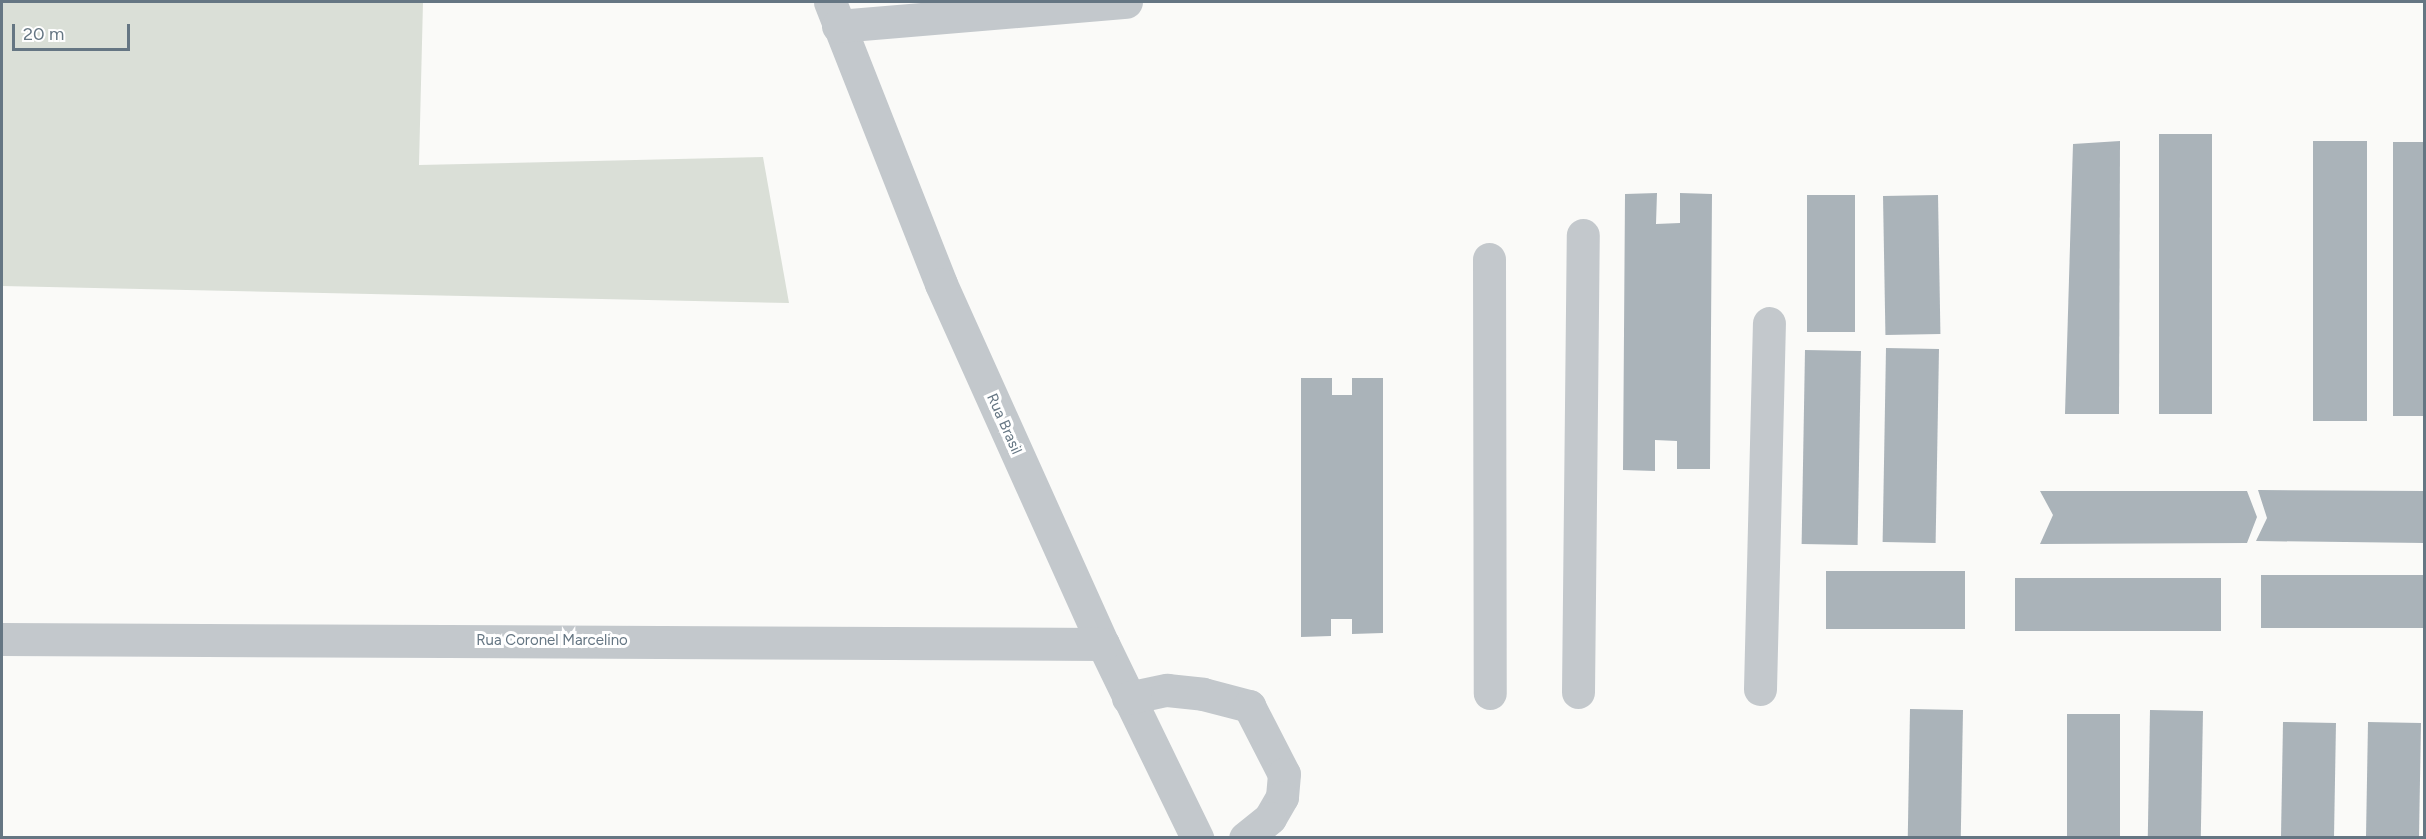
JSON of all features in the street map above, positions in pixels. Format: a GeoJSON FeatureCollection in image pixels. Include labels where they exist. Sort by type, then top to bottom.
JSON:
{"type":"FeatureCollection","features":[{"type":"Feature","properties":{"kind":"street"},"geometry":{"type":"LineString","coordinates":[[834,14],[1126,2]]}},
{"type":"Feature","properties":{"kind":"street","name":"Rua Brasil"},"geometry":{"type":"LineString","coordinates":[[834,14],[941,284],[1103,644],[1197,837]]}},
{"type":"Feature","properties":{"kind":"street"},"geometry":{"type":"LineString","coordinates":[[1578,692],[1582,235]]}},
{"type":"Feature","properties":{"kind":"street"},"geometry":{"type":"LineString","coordinates":[[1489,259],[1491,693]]}},
{"type":"Feature","properties":{"kind":"street"},"geometry":{"type":"LineString","coordinates":[[1760,689],[1768,323]]}},
{"type":"Feature","properties":{"kind":"street","name":"Rua Coronel Marcelino"},"geometry":{"type":"LineString","coordinates":[[2,639],[1103,644]]}},
{"type":"Feature","properties":{"kind":"street"},"geometry":{"type":"LineString","coordinates":[[1128,698],[1167,690],[1203,694],[1249,706],[1284,774],[1282,797],[1270,818],[1245,837]]}},
{"type":"Feature","properties":{"kind":"shaded area"},"geometry":{"type":"Polygon","coordinates":[[[2,2],[423,2],[419,165],[763,157],[789,303],[2,286],[2,2]]]}},
{"type":"Feature","properties":{"kind":"building"},"geometry":{"type":"Polygon","coordinates":[[[2159,134],[2212,134],[2212,414],[2159,414],[2159,134]]]}},
{"type":"Feature","properties":{"kind":"building"},"geometry":{"type":"Polygon","coordinates":[[[2120,141],[2119,414],[2065,414],[2073,144],[2120,141]]]}},
{"type":"Feature","properties":{"kind":"building"},"geometry":{"type":"Polygon","coordinates":[[[2313,141],[2367,141],[2367,421],[2313,421],[2313,141]]]}},
{"type":"Feature","properties":{"kind":"building"},"geometry":{"type":"Polygon","coordinates":[[[2393,142],[2424,142],[2424,416],[2393,416],[2393,142]]]}},
{"type":"Feature","properties":{"kind":"building"},"geometry":{"type":"Polygon","coordinates":[[[1657,193],[1656,224],[1680,223],[1680,193],[1712,194],[1710,469],[1677,469],[1677,441],[1655,440],[1655,471],[1623,470],[1625,194],[1657,193]]]}},
{"type":"Feature","properties":{"kind":"building"},"geometry":{"type":"Polygon","coordinates":[[[1807,195],[1855,195],[1855,332],[1807,332],[1807,195]]]}},
{"type":"Feature","properties":{"kind":"building"},"geometry":{"type":"Polygon","coordinates":[[[1938,195],[1940,334],[1885,335],[1883,196],[1938,195]]]}},
{"type":"Feature","properties":{"kind":"building"},"geometry":{"type":"Polygon","coordinates":[[[1886,348],[1939,349],[1936,543],[1883,542],[1886,348]]]}},
{"type":"Feature","properties":{"kind":"building"},"geometry":{"type":"Polygon","coordinates":[[[1805,350],[1861,351],[1858,545],[1802,544],[1805,350]]]}},
{"type":"Feature","properties":{"kind":"building"},"geometry":{"type":"Polygon","coordinates":[[[1301,378],[1332,378],[1332,395],[1352,395],[1352,378],[1383,378],[1383,633],[1352,634],[1352,619],[1331,619],[1331,636],[1301,637],[1301,378]]]}},
{"type":"Feature","properties":{"kind":"building"},"geometry":{"type":"Polygon","coordinates":[[[2258,490],[2424,491],[2424,543],[2256,541],[2267,518],[2258,490]]]}},
{"type":"Feature","properties":{"kind":"building"},"geometry":{"type":"Polygon","coordinates":[[[2040,491],[2247,491],[2257,517],[2247,543],[2040,544],[2053,515],[2040,491]]]}},
{"type":"Feature","properties":{"kind":"building"},"geometry":{"type":"Polygon","coordinates":[[[1826,571],[1965,571],[1965,629],[1826,629],[1826,571]]]}},
{"type":"Feature","properties":{"kind":"building"},"geometry":{"type":"Polygon","coordinates":[[[2261,575],[2424,575],[2424,628],[2261,628],[2261,575]]]}},
{"type":"Feature","properties":{"kind":"building"},"geometry":{"type":"Polygon","coordinates":[[[2015,578],[2221,578],[2221,631],[2015,631],[2015,578]]]}},
{"type":"Feature","properties":{"kind":"building"},"geometry":{"type":"Polygon","coordinates":[[[1910,709],[1963,710],[1961,838],[1908,838],[1910,709]]]}},
{"type":"Feature","properties":{"kind":"building"},"geometry":{"type":"Polygon","coordinates":[[[2150,710],[2203,711],[2201,838],[2148,838],[2150,710]]]}},
{"type":"Feature","properties":{"kind":"building"},"geometry":{"type":"Polygon","coordinates":[[[2067,714],[2120,714],[2120,838],[2067,838],[2067,714]]]}},
{"type":"Feature","properties":{"kind":"building"},"geometry":{"type":"Polygon","coordinates":[[[2283,722],[2336,723],[2334,838],[2281,838],[2283,722]]]}},
{"type":"Feature","properties":{"kind":"building"},"geometry":{"type":"Polygon","coordinates":[[[2368,722],[2421,723],[2419,838],[2366,838],[2368,722]]]}}]}
